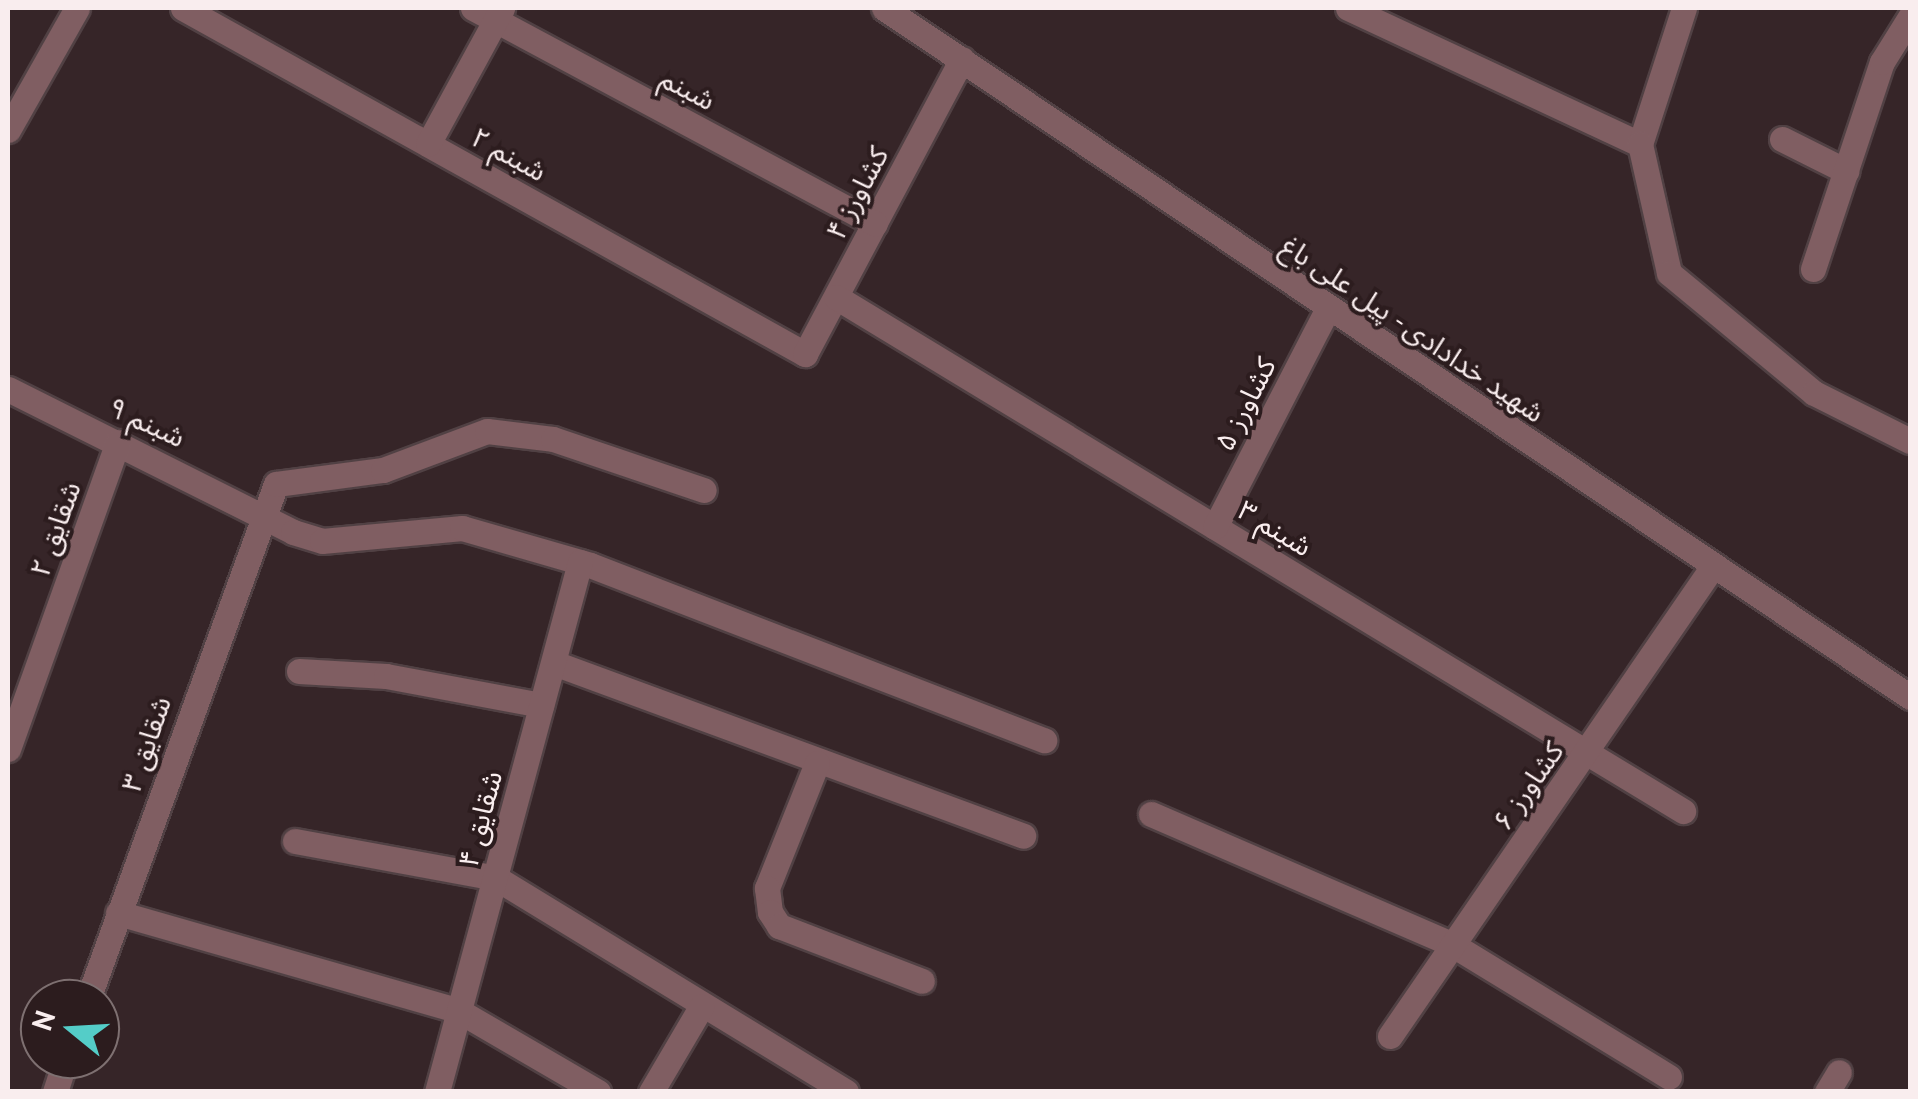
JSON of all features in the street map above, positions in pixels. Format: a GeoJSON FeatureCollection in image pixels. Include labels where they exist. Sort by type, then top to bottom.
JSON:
{"type":"FeatureCollection","features":[{"type":"Feature","properties":{"kind":"street"},"geometry":{"type":"LineString","coordinates":[[8,130],[77,8]]}},
{"type":"Feature","properties":{"kind":"street","name":"شبنم ۲"},"geometry":{"type":"LineString","coordinates":[[183,8],[806,354]]}},
{"type":"Feature","properties":{"kind":"street","name":"شهید خدادادی - پیل علی باغ"},"geometry":{"type":"LineString","coordinates":[[884,8],[1711,569],[1910,698]]}},
{"type":"Feature","properties":{"kind":"street"},"geometry":{"type":"LineString","coordinates":[[1348,8],[1640,144]]}},
{"type":"Feature","properties":{"kind":"street"},"geometry":{"type":"LineString","coordinates":[[1684,8],[1640,144],[1669,273],[1814,393],[1910,440]]}},
{"type":"Feature","properties":{"kind":"street"},"geometry":{"type":"LineString","coordinates":[[428,144],[490,12]]}},
{"type":"Feature","properties":{"kind":"street","name":"شبنم"},"geometry":{"type":"LineString","coordinates":[[490,12],[874,224]]}},
{"type":"Feature","properties":{"kind":"street"},"geometry":{"type":"LineString","coordinates":[[1813,269],[1882,62],[1910,17]]}},
{"type":"Feature","properties":{"kind":"street","name":"کشاورز ۴"},"geometry":{"type":"LineString","coordinates":[[806,354],[962,60]]}},
{"type":"Feature","properties":{"kind":"street"},"geometry":{"type":"LineString","coordinates":[[1782,139],[1846,171]]}},
{"type":"Feature","properties":{"kind":"street","name":"شبنم ۳"},"geometry":{"type":"LineString","coordinates":[[836,297],[1684,812]]}},
{"type":"Feature","properties":{"kind":"street","name":"کشاورز ۵"},"geometry":{"type":"LineString","coordinates":[[1215,527],[1328,308]]}},
{"type":"Feature","properties":{"kind":"street","name":"شبنم ۹"},"geometry":{"type":"LineString","coordinates":[[8,389],[322,541],[462,528],[580,562],[1044,740]]}},
{"type":"Feature","properties":{"kind":"street"},"geometry":{"type":"LineString","coordinates":[[260,510],[276,484],[382,470],[487,430],[553,438],[704,490]]}},
{"type":"Feature","properties":{"kind":"street","name":"شقایق ۲"},"geometry":{"type":"LineString","coordinates":[[8,749],[118,442]]}},
{"type":"Feature","properties":{"kind":"street","name":"شقایق ۳"},"geometry":{"type":"LineString","coordinates":[[95,979],[260,510]]}},
{"type":"Feature","properties":{"kind":"street","name":"شقایق ۴"},"geometry":{"type":"LineString","coordinates":[[437,1092],[580,562]]}},
{"type":"Feature","properties":{"kind":"street","name":"کشاورز ۶"},"geometry":{"type":"LineString","coordinates":[[1390,1036],[1711,569]]}},
{"type":"Feature","properties":{"kind":"street"},"geometry":{"type":"LineString","coordinates":[[554,662],[1023,836]]}},
{"type":"Feature","properties":{"kind":"street"},"geometry":{"type":"LineString","coordinates":[[299,671],[386,676],[542,705]]}},
{"type":"Feature","properties":{"kind":"street"},"geometry":{"type":"LineString","coordinates":[[818,763],[767,888],[770,912],[779,926],[922,981]]}},
{"type":"Feature","properties":{"kind":"street"},"geometry":{"type":"LineString","coordinates":[[1152,814],[1453,945],[1669,1076]]}},
{"type":"Feature","properties":{"kind":"street"},"geometry":{"type":"LineString","coordinates":[[295,841],[496,878],[700,1008],[846,1092]]}},
{"type":"Feature","properties":{"kind":"street"},"geometry":{"type":"LineString","coordinates":[[118,913],[459,1011],[598,1092]]}},
{"type":"Feature","properties":{"kind":"street"},"geometry":{"type":"LineString","coordinates":[[651,1092],[700,1008]]}}]}
